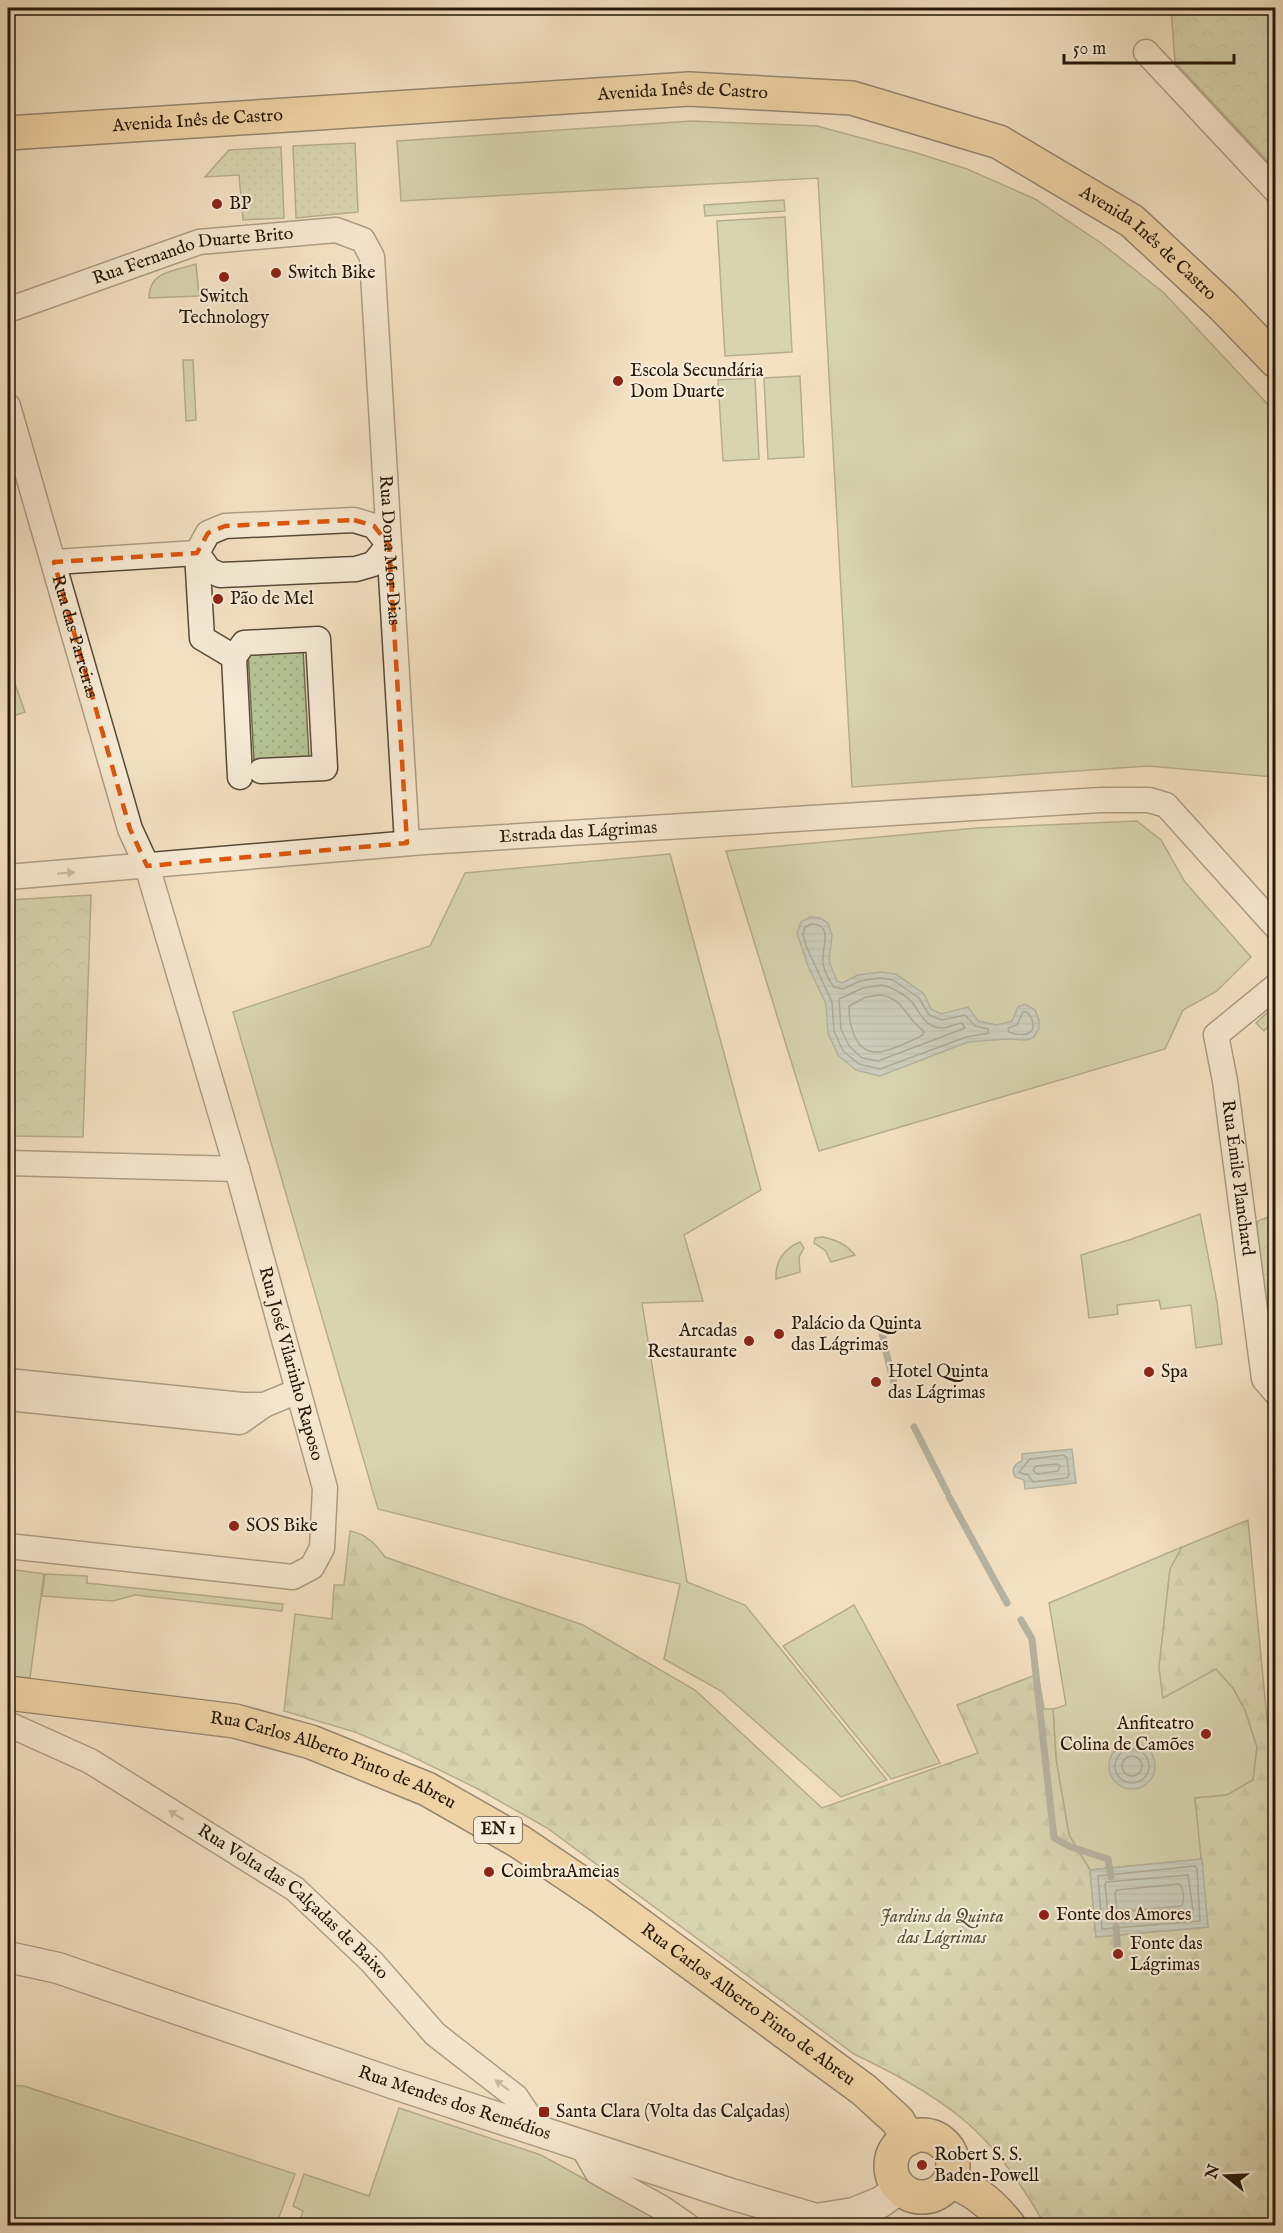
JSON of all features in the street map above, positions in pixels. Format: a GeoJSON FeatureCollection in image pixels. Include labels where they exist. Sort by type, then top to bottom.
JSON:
{"type":"FeatureCollection","features":[{"type":"Feature","properties":{"kind":"main road","name":"Avenida Inês de Castro"},"geometry":{"type":"LineString","coordinates":[[8,133],[689,89],[852,98],[999,142],[1132,221],[1223,306],[1275,361]]}},
{"type":"Feature","properties":{"kind":"main road","name":"Rua Carlos Alberto Pinto de Abreu"},"geometry":{"type":"LineString","coordinates":[[8,1693],[235,1721],[310,1742],[427,1789],[520,1842],[600,1896],[864,2090],[898,2121],[908,2139]]}},
{"type":"Feature","properties":{"kind":"main road"},"geometry":{"type":"LineString","coordinates":[[922,2135],[931,2136],[946,2145],[953,2161],[954,2170],[950,2181],[940,2192],[924,2198],[907,2193],[894,2180],[891,2170],[896,2150],[902,2142],[908,2139],[922,2135]]}},
{"type":"Feature","properties":{"kind":"main road"},"geometry":{"type":"LineString","coordinates":[[950,2181],[962,2185],[987,2202],[1009,2226]]}},
{"type":"Feature","properties":{"kind":"street"},"geometry":{"type":"LineString","coordinates":[[1146,52],[1275,191]]}},
{"type":"Feature","properties":{"kind":"street","name":"Rua Fernando Duarte Brito"},"geometry":{"type":"LineString","coordinates":[[8,309],[199,242],[336,230],[363,240],[372,257]]}},
{"type":"Feature","properties":{"kind":"street","name":"Rua Dona Mor Dias"},"geometry":{"type":"LineString","coordinates":[[372,257],[407,843]]}},
{"type":"Feature","properties":{"kind":"street","name":"Rua das Parreiras"},"geometry":{"type":"LineString","coordinates":[[8,406],[130,829],[147,866]]}},
{"type":"Feature","properties":{"kind":"street"},"geometry":{"type":"LineString","coordinates":[[197,553],[209,570],[220,575],[356,568],[373,564],[389,545],[374,525],[354,520],[225,526],[208,533],[197,553],[202,638],[234,657]]}},
{"type":"Feature","properties":{"kind":"street"},"geometry":{"type":"LineString","coordinates":[[54,562],[197,553]]}},
{"type":"Feature","properties":{"kind":"street"},"geometry":{"type":"LineString","coordinates":[[318,639],[325,768],[251,774],[234,657],[244,643],[318,639]]}},
{"type":"Feature","properties":{"kind":"street","name":"Estrada das Lágrimas"},"geometry":{"type":"LineString","coordinates":[[8,877],[407,843],[1065,802],[1149,800],[1166,805],[1275,927]]}},
{"type":"Feature","properties":{"kind":"street","name":"Rua José Vilarinho Raposo"},"geometry":{"type":"LineString","coordinates":[[8,1546],[293,1577],[312,1567],[322,1548],[325,1488],[237,1169],[147,866]]}},
{"type":"Feature","properties":{"kind":"street","name":"Rua Émile Planchard"},"geometry":{"type":"LineString","coordinates":[[1275,986],[1216,1035],[1225,1081],[1264,1379],[1275,1393]]}},
{"type":"Feature","properties":{"kind":"street"},"geometry":{"type":"LineString","coordinates":[[8,1163],[237,1169]]}},
{"type":"Feature","properties":{"kind":"street"},"geometry":{"type":"LineString","coordinates":[[8,1381],[242,1405],[264,1405]]}},
{"type":"Feature","properties":{"kind":"street"},"geometry":{"type":"LineString","coordinates":[[8,1398],[240,1422],[264,1405],[298,1391]]}},
{"type":"Feature","properties":{"kind":"street","name":"Rua Volta das Calçadas de Baixo"},"geometry":{"type":"LineString","coordinates":[[8,1724],[90,1761],[295,1889],[372,1962],[435,2034],[516,2097],[538,2130]]}},
{"type":"Feature","properties":{"kind":"street","name":"Rua Mendes dos Remédios"},"geometry":{"type":"LineString","coordinates":[[8,1957],[58,1968],[392,2083],[731,2194],[816,2219],[854,2213],[881,2202],[900,2188]]}},
{"type":"Feature","properties":{"kind":"street"},"geometry":{"type":"LineString","coordinates":[[580,2144],[597,2172],[662,2208],[688,2226]]}},
{"type":"Feature","properties":{"kind":"highlighted area"},"geometry":{"type":"Polygon","coordinates":[[[354,520],[374,526],[389,545],[407,843],[147,866],[130,829],[54,562],[197,553],[208,533],[225,526],[354,520]]]}},
{"type":"Feature","properties":{"kind":"green space"},"geometry":{"type":"Polygon","coordinates":[[[1171,8],[1275,8],[1275,169],[1175,62],[1171,8]]]}},
{"type":"Feature","properties":{"kind":"green space"},"geometry":{"type":"Polygon","coordinates":[[[692,121],[817,126],[967,169],[1035,199],[1101,243],[1164,293],[1275,412],[1275,777],[1148,766],[852,787],[818,178],[401,201],[397,141],[692,121]]]}},
{"type":"Feature","properties":{"kind":"green space"},"geometry":{"type":"Polygon","coordinates":[[[355,143],[358,212],[296,218],[293,146],[355,143]]]}},
{"type":"Feature","properties":{"kind":"green space"},"geometry":{"type":"Polygon","coordinates":[[[281,147],[284,218],[243,220],[239,175],[205,177],[229,150],[281,147]]]}},
{"type":"Feature","properties":{"kind":"green space"},"geometry":{"type":"Polygon","coordinates":[[[784,200],[785,211],[705,216],[704,205],[784,200]]]}},
{"type":"Feature","properties":{"kind":"green space"},"geometry":{"type":"Polygon","coordinates":[[[785,217],[792,352],[725,356],[717,221],[785,217]]]}},
{"type":"Feature","properties":{"kind":"green space"},"geometry":{"type":"Polygon","coordinates":[[[196,264],[199,296],[149,298],[153,282],[158,277],[196,264]]]}},
{"type":"Feature","properties":{"kind":"green space"},"geometry":{"type":"Polygon","coordinates":[[[183,360],[193,360],[196,420],[186,421],[183,360]]]}},
{"type":"Feature","properties":{"kind":"green space"},"geometry":{"type":"Polygon","coordinates":[[[800,376],[804,457],[768,459],[764,378],[800,376]]]}},
{"type":"Feature","properties":{"kind":"green space"},"geometry":{"type":"Polygon","coordinates":[[[755,378],[759,459],[723,461],[718,380],[755,378]]]}},
{"type":"Feature","properties":{"kind":"green space"},"geometry":{"type":"Polygon","coordinates":[[[303,649],[309,758],[254,761],[248,652],[303,649]]]}},
{"type":"Feature","properties":{"kind":"green space"},"geometry":{"type":"Polygon","coordinates":[[[8,664],[25,712],[8,718],[8,664]]]}},
{"type":"Feature","properties":{"kind":"green space"},"geometry":{"type":"Polygon","coordinates":[[[1137,821],[1161,840],[1185,882],[1251,957],[1217,991],[1183,1010],[1165,1049],[819,1151],[726,851],[977,828],[1137,821]]]}},
{"type":"Feature","properties":{"kind":"green space"},"geometry":{"type":"Polygon","coordinates":[[[670,854],[761,1190],[684,1235],[703,1301],[642,1303],[687,1582],[745,1605],[887,1780],[841,1797],[721,1691],[664,1659],[680,1584],[378,1509],[233,1012],[430,946],[465,873],[670,854]]]}},
{"type":"Feature","properties":{"kind":"green space"},"geometry":{"type":"Polygon","coordinates":[[[91,895],[83,1137],[8,1136],[8,900],[91,895]]]}},
{"type":"Feature","properties":{"kind":"green space"},"geometry":{"type":"Polygon","coordinates":[[[1275,1005],[1275,1020],[1264,1031],[1256,1023],[1275,1005]]]}},
{"type":"Feature","properties":{"kind":"green space"},"geometry":{"type":"Polygon","coordinates":[[[1200,1214],[1217,1302],[1222,1344],[1196,1348],[1191,1305],[1161,1309],[1159,1300],[1117,1305],[1118,1314],[1089,1318],[1081,1255],[1200,1214]]]}},
{"type":"Feature","properties":{"kind":"green space"},"geometry":{"type":"Polygon","coordinates":[[[1275,1214],[1275,1371],[1255,1235],[1258,1221],[1275,1214]]]}},
{"type":"Feature","properties":{"kind":"green space"},"geometry":{"type":"Polygon","coordinates":[[[823,1237],[840,1243],[855,1255],[831,1262],[825,1250],[814,1243],[815,1238],[823,1237]]]}},
{"type":"Feature","properties":{"kind":"green space"},"geometry":{"type":"Polygon","coordinates":[[[800,1242],[804,1248],[799,1257],[800,1272],[776,1279],[777,1267],[782,1256],[789,1248],[800,1242]]]}},
{"type":"Feature","properties":{"kind":"green space","name":"Jardins da Quinta das Lágrimas"},"geometry":{"type":"Polygon","coordinates":[[[1248,1520],[1276,1813],[1275,2225],[1045,2225],[1028,2196],[996,2153],[960,2117],[922,2090],[854,2054],[547,1828],[478,1789],[407,1754],[355,1732],[284,1711],[295,1614],[332,1619],[334,1585],[344,1585],[350,1531],[370,1540],[385,1557],[583,1625],[695,1690],[822,1808],[978,1753],[957,1705],[1038,1674],[1044,1709],[1053,1709],[1056,1759],[1069,1835],[1090,1870],[1096,1937],[1208,1927],[1195,1798],[1227,1795],[1253,1780],[1257,1747],[1245,1710],[1233,1688],[1216,1669],[1163,1698],[1159,1667],[1170,1569],[1182,1547],[1248,1520]]]}},
{"type":"Feature","properties":{"kind":"green space"},"geometry":{"type":"Polygon","coordinates":[[[1182,1547],[1170,1570],[1159,1667],[1163,1698],[1215,1668],[1233,1688],[1245,1710],[1257,1747],[1253,1780],[1227,1795],[1195,1798],[1202,1859],[1090,1870],[1069,1835],[1056,1759],[1053,1709],[1066,1705],[1049,1603],[1182,1547]]]}},
{"type":"Feature","properties":{"kind":"green space"},"geometry":{"type":"Polygon","coordinates":[[[8,1569],[44,1574],[30,1678],[8,1676],[8,1569]]]}},
{"type":"Feature","properties":{"kind":"green space"},"geometry":{"type":"Polygon","coordinates":[[[45,1574],[87,1576],[87,1583],[283,1604],[282,1611],[135,1595],[113,1601],[42,1596],[45,1574]]]}},
{"type":"Feature","properties":{"kind":"green space"},"geometry":{"type":"Polygon","coordinates":[[[854,1605],[940,1763],[891,1779],[783,1646],[854,1605]]]}},
{"type":"Feature","properties":{"kind":"green space"},"geometry":{"type":"Polygon","coordinates":[[[8,2085],[24,2086],[295,2174],[276,2225],[8,2225],[8,2085]]]}},
{"type":"Feature","properties":{"kind":"green space"},"geometry":{"type":"Polygon","coordinates":[[[399,2108],[541,2155],[664,2223],[663,2226],[298,2226],[303,2211],[293,2206],[304,2174],[369,2196],[399,2108]]]}},
{"type":"Feature","properties":{"kind":"water"},"geometry":{"type":"Polygon","coordinates":[[[810,917],[820,918],[828,923],[832,935],[829,961],[837,981],[842,983],[858,975],[881,972],[896,974],[924,994],[931,1009],[941,1014],[968,1007],[978,1021],[997,1025],[1012,1021],[1018,1007],[1025,1004],[1035,1010],[1039,1020],[1039,1029],[1033,1038],[1026,1040],[968,1042],[880,1076],[856,1070],[838,1055],[828,1033],[826,1004],[808,966],[797,933],[801,922],[810,917]]]}},
{"type":"Feature","properties":{"kind":"water"},"geometry":{"type":"Polygon","coordinates":[[[1072,1449],[1076,1483],[1025,1489],[1024,1480],[1015,1477],[1013,1469],[1022,1461],[1022,1454],[1072,1449]]]}},
{"type":"Feature","properties":{"kind":"water"},"geometry":{"type":"Polygon","coordinates":[[[1137,1743],[1149,1749],[1154,1757],[1154,1775],[1149,1783],[1141,1788],[1127,1789],[1115,1783],[1110,1775],[1109,1761],[1115,1749],[1123,1744],[1137,1743]]]}},
{"type":"Feature","properties":{"kind":"water"},"geometry":{"type":"Polygon","coordinates":[[[1202,1859],[1208,1927],[1096,1937],[1090,1870],[1202,1859]]]}},
{"type":"Feature","properties":{"kind":"waterway"},"geometry":{"type":"LineString","coordinates":[[882,1333],[884,1343]]}},
{"type":"Feature","properties":{"kind":"waterway"},"geometry":{"type":"LineString","coordinates":[[885,1348],[896,1391]]}},
{"type":"Feature","properties":{"kind":"waterway"},"geometry":{"type":"LineString","coordinates":[[914,1427],[947,1492]]}},
{"type":"Feature","properties":{"kind":"waterway"},"geometry":{"type":"LineString","coordinates":[[949,1497],[1007,1603]]}},
{"type":"Feature","properties":{"kind":"waterway"},"geometry":{"type":"LineString","coordinates":[[1021,1620],[1032,1639],[1054,1838],[1071,1847],[1108,1859],[1111,1877]]}},
{"type":"Feature","properties":{"kind":"waterway"},"geometry":{"type":"LineString","coordinates":[[1116,1927],[1118,1954]]}},
{"type":"Feature","properties":{"kind":"place","name":"BP"},"geometry":{"type":"Point","coordinates":[217,204]}},
{"type":"Feature","properties":{"kind":"place","name":"Switch Bike"},"geometry":{"type":"Point","coordinates":[276,273]}},
{"type":"Feature","properties":{"kind":"place","name":"Switch Technology"},"geometry":{"type":"Point","coordinates":[224,277]}},
{"type":"Feature","properties":{"kind":"place","name":"Escola Secundária Dom Duarte"},"geometry":{"type":"Point","coordinates":[618,381]}},
{"type":"Feature","properties":{"kind":"place","name":"Pão de Mel"},"geometry":{"type":"Point","coordinates":[218,599]}},
{"type":"Feature","properties":{"kind":"place","name":"Palácio da Quinta das Lágrimas"},"geometry":{"type":"Point","coordinates":[779,1334]}},
{"type":"Feature","properties":{"kind":"place","name":"Arcadas Restaurante"},"geometry":{"type":"Point","coordinates":[749,1341]}},
{"type":"Feature","properties":{"kind":"place","name":"Spa"},"geometry":{"type":"Point","coordinates":[1149,1372]}},
{"type":"Feature","properties":{"kind":"place","name":"Hotel Quinta das Lágrimas"},"geometry":{"type":"Point","coordinates":[876,1382]}},
{"type":"Feature","properties":{"kind":"place","name":"SOS Bike"},"geometry":{"type":"Point","coordinates":[234,1526]}},
{"type":"Feature","properties":{"kind":"place","name":"Anfiteatro Colina de Camões"},"geometry":{"type":"Point","coordinates":[1206,1734]}},
{"type":"Feature","properties":{"kind":"place","name":"CoimbraAmeias"},"geometry":{"type":"Point","coordinates":[489,1872]}},
{"type":"Feature","properties":{"kind":"place","name":"Fonte dos Amores"},"geometry":{"type":"Point","coordinates":[1044,1915]}},
{"type":"Feature","properties":{"kind":"place","name":"Fonte das Lágrimas"},"geometry":{"type":"Point","coordinates":[1118,1954]}},
{"type":"Feature","properties":{"kind":"place","name":"Santa Clara (Volta das Calçadas)"},"geometry":{"type":"Point","coordinates":[544,2112]}},
{"type":"Feature","properties":{"kind":"place","name":"Robert S. S. Baden-Powell"},"geometry":{"type":"Point","coordinates":[922,2165]}}]}
